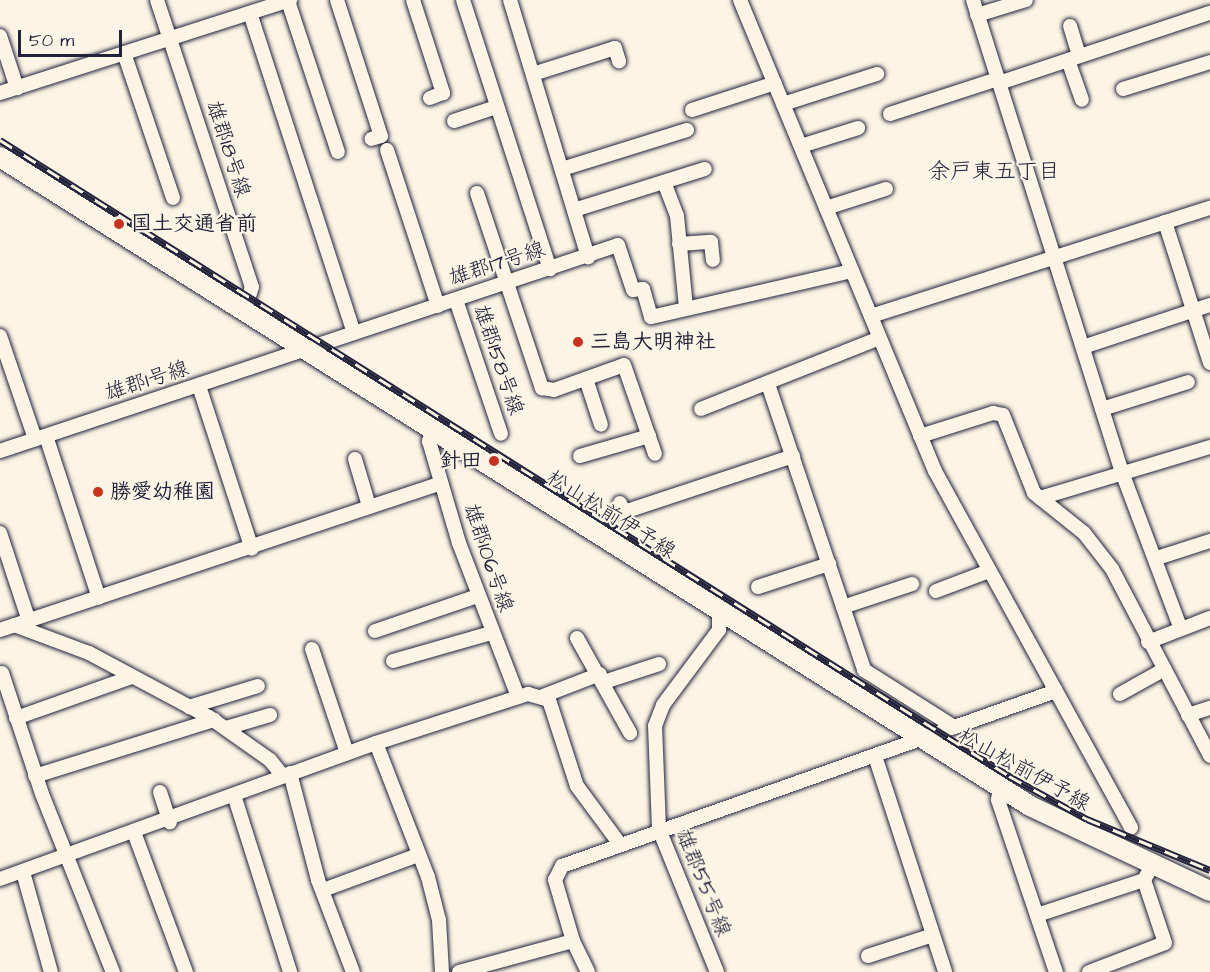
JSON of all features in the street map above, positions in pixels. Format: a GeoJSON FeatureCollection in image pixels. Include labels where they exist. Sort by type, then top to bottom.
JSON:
{"type":"FeatureCollection","features":[{"type":"Feature","properties":{"kind":"main road","name":"松山松前伊予線"},"geometry":{"type":"LineString","coordinates":[[0,157],[924,741],[1149,872],[1210,891]]}},
{"type":"Feature","properties":{"kind":"street","name":"雄郡18号線"},"geometry":{"type":"LineString","coordinates":[[157,0],[252,287],[244,311]]}},
{"type":"Feature","properties":{"kind":"street"},"geometry":{"type":"LineString","coordinates":[[0,93],[289,0],[322,125],[338,152]]}},
{"type":"Feature","properties":{"kind":"street"},"geometry":{"type":"LineString","coordinates":[[337,0],[381,136],[371,140]]}},
{"type":"Feature","properties":{"kind":"street"},"geometry":{"type":"LineString","coordinates":[[413,0],[443,93],[430,98]]}},
{"type":"Feature","properties":{"kind":"street"},"geometry":{"type":"LineString","coordinates":[[463,0],[550,269]]}},
{"type":"Feature","properties":{"kind":"street"},"geometry":{"type":"LineString","coordinates":[[510,0],[588,257]]}},
{"type":"Feature","properties":{"kind":"street"},"geometry":{"type":"LineString","coordinates":[[740,0],[920,436],[989,571],[1131,828]]}},
{"type":"Feature","properties":{"kind":"street"},"geometry":{"type":"LineString","coordinates":[[973,0],[1123,475],[1157,558],[1180,627]]}},
{"type":"Feature","properties":{"kind":"street"},"geometry":{"type":"LineString","coordinates":[[977,15],[1026,0]]}},
{"type":"Feature","properties":{"kind":"street"},"geometry":{"type":"LineString","coordinates":[[250,13],[268,86],[287,146],[354,333]]}},
{"type":"Feature","properties":{"kind":"street"},"geometry":{"type":"LineString","coordinates":[[890,114],[1074,58],[1210,13]]}},
{"type":"Feature","properties":{"kind":"street"},"geometry":{"type":"LineString","coordinates":[[1070,26],[1082,100]]}},
{"type":"Feature","properties":{"kind":"street"},"geometry":{"type":"LineString","coordinates":[[0,36],[17,88]]}},
{"type":"Feature","properties":{"kind":"street"},"geometry":{"type":"LineString","coordinates":[[533,74],[615,48],[619,61]]}},
{"type":"Feature","properties":{"kind":"street"},"geometry":{"type":"LineString","coordinates":[[124,53],[173,198]]}},
{"type":"Feature","properties":{"kind":"street"},"geometry":{"type":"LineString","coordinates":[[1123,89],[1210,62]]}},
{"type":"Feature","properties":{"kind":"street"},"geometry":{"type":"LineString","coordinates":[[783,104],[878,74]]}},
{"type":"Feature","properties":{"kind":"street"},"geometry":{"type":"LineString","coordinates":[[692,110],[775,83]]}},
{"type":"Feature","properties":{"kind":"street"},"geometry":{"type":"LineString","coordinates":[[454,121],[496,107]]}},
{"type":"Feature","properties":{"kind":"street"},"geometry":{"type":"LineString","coordinates":[[801,147],[858,128]]}},
{"type":"Feature","properties":{"kind":"street"},"geometry":{"type":"LineString","coordinates":[[562,170],[687,130]]}},
{"type":"Feature","properties":{"kind":"street"},"geometry":{"type":"LineString","coordinates":[[387,150],[392,189],[438,306]]}},
{"type":"Feature","properties":{"kind":"street"},"geometry":{"type":"LineString","coordinates":[[574,210],[705,169]]}},
{"type":"Feature","properties":{"kind":"street"},"geometry":{"type":"LineString","coordinates":[[664,182],[680,244],[686,308],[852,271]]}},
{"type":"Feature","properties":{"kind":"street"},"geometry":{"type":"LineString","coordinates":[[826,208],[886,189]]}},
{"type":"Feature","properties":{"kind":"street"},"geometry":{"type":"LineString","coordinates":[[477,192],[542,388],[554,390],[624,365],[655,454]]}},
{"type":"Feature","properties":{"kind":"street"},"geometry":{"type":"LineString","coordinates":[[871,316],[1210,208]]}},
{"type":"Feature","properties":{"kind":"street"},"geometry":{"type":"LineString","coordinates":[[1165,222],[1210,363]]}},
{"type":"Feature","properties":{"kind":"street"},"geometry":{"type":"LineString","coordinates":[[680,244],[711,242],[713,260]]}},
{"type":"Feature","properties":{"kind":"street","name":"雄郡17号線"},"geometry":{"type":"LineString","coordinates":[[307,352],[354,333],[588,257],[618,245],[633,290],[643,289],[651,317],[686,308]]}},
{"type":"Feature","properties":{"kind":"street","name":"雄郡158号線"},"geometry":{"type":"LineString","coordinates":[[456,300],[501,434]]}},
{"type":"Feature","properties":{"kind":"street"},"geometry":{"type":"LineString","coordinates":[[1083,347],[1210,305]]}},
{"type":"Feature","properties":{"kind":"street"},"geometry":{"type":"LineString","coordinates":[[0,336],[18,386],[41,438],[99,598]]}},
{"type":"Feature","properties":{"kind":"street"},"geometry":{"type":"LineString","coordinates":[[701,409],[879,338]]}},
{"type":"Feature","properties":{"kind":"street","name":"雄郡1号線"},"geometry":{"type":"LineString","coordinates":[[0,451],[307,352]]}},
{"type":"Feature","properties":{"kind":"street"},"geometry":{"type":"LineString","coordinates":[[586,379],[602,424]]}},
{"type":"Feature","properties":{"kind":"street"},"geometry":{"type":"LineString","coordinates":[[18,386],[32,381]]}},
{"type":"Feature","properties":{"kind":"street"},"geometry":{"type":"LineString","coordinates":[[1102,409],[1188,382]]}},
{"type":"Feature","properties":{"kind":"street"},"geometry":{"type":"LineString","coordinates":[[768,384],[864,670],[954,727]]}},
{"type":"Feature","properties":{"kind":"street"},"geometry":{"type":"LineString","coordinates":[[199,386],[252,549]]}},
{"type":"Feature","properties":{"kind":"street"},"geometry":{"type":"LineString","coordinates":[[920,436],[999,412],[1040,498],[1092,540],[1165,669],[1210,756]]}},
{"type":"Feature","properties":{"kind":"street","name":"雄郡106号線"},"geometry":{"type":"LineString","coordinates":[[433,431],[429,441],[477,596],[518,697]]}},
{"type":"Feature","properties":{"kind":"street"},"geometry":{"type":"LineString","coordinates":[[590,458],[649,436]]}},
{"type":"Feature","properties":{"kind":"street"},"geometry":{"type":"LineString","coordinates":[[1040,498],[1123,475],[1210,447]]}},
{"type":"Feature","properties":{"kind":"street"},"geometry":{"type":"LineString","coordinates":[[620,503],[624,512],[793,456]]}},
{"type":"Feature","properties":{"kind":"street"},"geometry":{"type":"LineString","coordinates":[[355,459],[369,506]]}},
{"type":"Feature","properties":{"kind":"street"},"geometry":{"type":"LineString","coordinates":[[0,630],[252,549],[369,506],[441,483]]}},
{"type":"Feature","properties":{"kind":"street"},"geometry":{"type":"LineString","coordinates":[[0,533],[29,621]]}},
{"type":"Feature","properties":{"kind":"street"},"geometry":{"type":"LineString","coordinates":[[1157,558],[1210,541]]}},
{"type":"Feature","properties":{"kind":"street"},"geometry":{"type":"LineString","coordinates":[[758,588],[829,564]]}},
{"type":"Feature","properties":{"kind":"street"},"geometry":{"type":"LineString","coordinates":[[936,591],[989,571]]}},
{"type":"Feature","properties":{"kind":"street"},"geometry":{"type":"LineString","coordinates":[[843,607],[912,584]]}},
{"type":"Feature","properties":{"kind":"street"},"geometry":{"type":"LineString","coordinates":[[375,631],[426,608],[477,596]]}},
{"type":"Feature","properties":{"kind":"street","name":"雄郡55号線"},"geometry":{"type":"LineString","coordinates":[[717,972],[658,829],[657,715],[719,630],[719,612]]}},
{"type":"Feature","properties":{"kind":"street"},"geometry":{"type":"LineString","coordinates":[[1148,642],[1180,627],[1210,618]]}},
{"type":"Feature","properties":{"kind":"street"},"geometry":{"type":"LineString","coordinates":[[14,625],[132,677],[214,720],[287,775],[323,890],[353,972]]}},
{"type":"Feature","properties":{"kind":"street"},"geometry":{"type":"LineString","coordinates":[[393,661],[492,633]]}},
{"type":"Feature","properties":{"kind":"street"},"geometry":{"type":"LineString","coordinates":[[577,638],[602,678],[630,734]]}},
{"type":"Feature","properties":{"kind":"street"},"geometry":{"type":"LineString","coordinates":[[312,650],[347,753]]}},
{"type":"Feature","properties":{"kind":"street"},"geometry":{"type":"LineString","coordinates":[[0,879],[135,835],[234,795],[376,743],[518,697],[543,696],[659,664]]}},
{"type":"Feature","properties":{"kind":"street"},"geometry":{"type":"LineString","coordinates":[[1120,694],[1165,669]]}},
{"type":"Feature","properties":{"kind":"street"},"geometry":{"type":"LineString","coordinates":[[2,674],[35,776],[69,856],[113,972]]}},
{"type":"Feature","properties":{"kind":"street"},"geometry":{"type":"LineString","coordinates":[[16,718],[132,677]]}},
{"type":"Feature","properties":{"kind":"street"},"geometry":{"type":"LineString","coordinates":[[189,707],[258,686]]}},
{"type":"Feature","properties":{"kind":"street"},"geometry":{"type":"LineString","coordinates":[[588,972],[573,941],[556,872],[618,843],[924,741],[954,727],[1056,691]]}},
{"type":"Feature","properties":{"kind":"street"},"geometry":{"type":"LineString","coordinates":[[543,696],[559,721],[577,786],[618,843]]}},
{"type":"Feature","properties":{"kind":"street"},"geometry":{"type":"LineString","coordinates":[[1188,715],[1210,708]]}},
{"type":"Feature","properties":{"kind":"street"},"geometry":{"type":"LineString","coordinates":[[226,728],[270,715]]}},
{"type":"Feature","properties":{"kind":"street"},"geometry":{"type":"LineString","coordinates":[[35,776],[214,720]]}},
{"type":"Feature","properties":{"kind":"street"},"geometry":{"type":"LineString","coordinates":[[376,743],[418,855],[439,920],[442,972]]}},
{"type":"Feature","properties":{"kind":"street"},"geometry":{"type":"LineString","coordinates":[[875,756],[945,972]]}},
{"type":"Feature","properties":{"kind":"street"},"geometry":{"type":"LineString","coordinates":[[1000,787],[998,800],[1056,972]]}},
{"type":"Feature","properties":{"kind":"street"},"geometry":{"type":"LineString","coordinates":[[160,792],[170,822]]}},
{"type":"Feature","properties":{"kind":"street"},"geometry":{"type":"LineString","coordinates":[[234,795],[290,972]]}},
{"type":"Feature","properties":{"kind":"street"},"geometry":{"type":"LineString","coordinates":[[135,835],[186,972]]}},
{"type":"Feature","properties":{"kind":"street"},"geometry":{"type":"LineString","coordinates":[[323,890],[418,855]]}},
{"type":"Feature","properties":{"kind":"street"},"geometry":{"type":"LineString","coordinates":[[23,872],[51,972]]}},
{"type":"Feature","properties":{"kind":"street"},"geometry":{"type":"LineString","coordinates":[[1037,915],[1149,872],[1165,943],[1089,972]]}},
{"type":"Feature","properties":{"kind":"street"},"geometry":{"type":"LineString","coordinates":[[868,956],[933,935]]}},
{"type":"Feature","properties":{"kind":"street"},"geometry":{"type":"LineString","coordinates":[[459,972],[476,970],[573,941]]}},
{"type":"Feature","properties":{"kind":"railway"},"geometry":{"type":"LineString","coordinates":[[0,140],[1009,776],[1087,819],[1210,870]]}},
{"type":"Feature","properties":{"kind":"place","name":"国土交通省前"},"geometry":{"type":"Point","coordinates":[119,224]}},
{"type":"Feature","properties":{"kind":"place","name":"三島大明神社"},"geometry":{"type":"Point","coordinates":[578,342]}},
{"type":"Feature","properties":{"kind":"place","name":"針田"},"geometry":{"type":"Point","coordinates":[494,461]}},
{"type":"Feature","properties":{"kind":"place","name":"勝愛幼稚園"},"geometry":{"type":"Point","coordinates":[98,492]}},
{"type":"Feature","properties":{"kind":"district","name":"余戸東五丁目"},"geometry":{"type":"Point","coordinates":[994,172]}}]}
